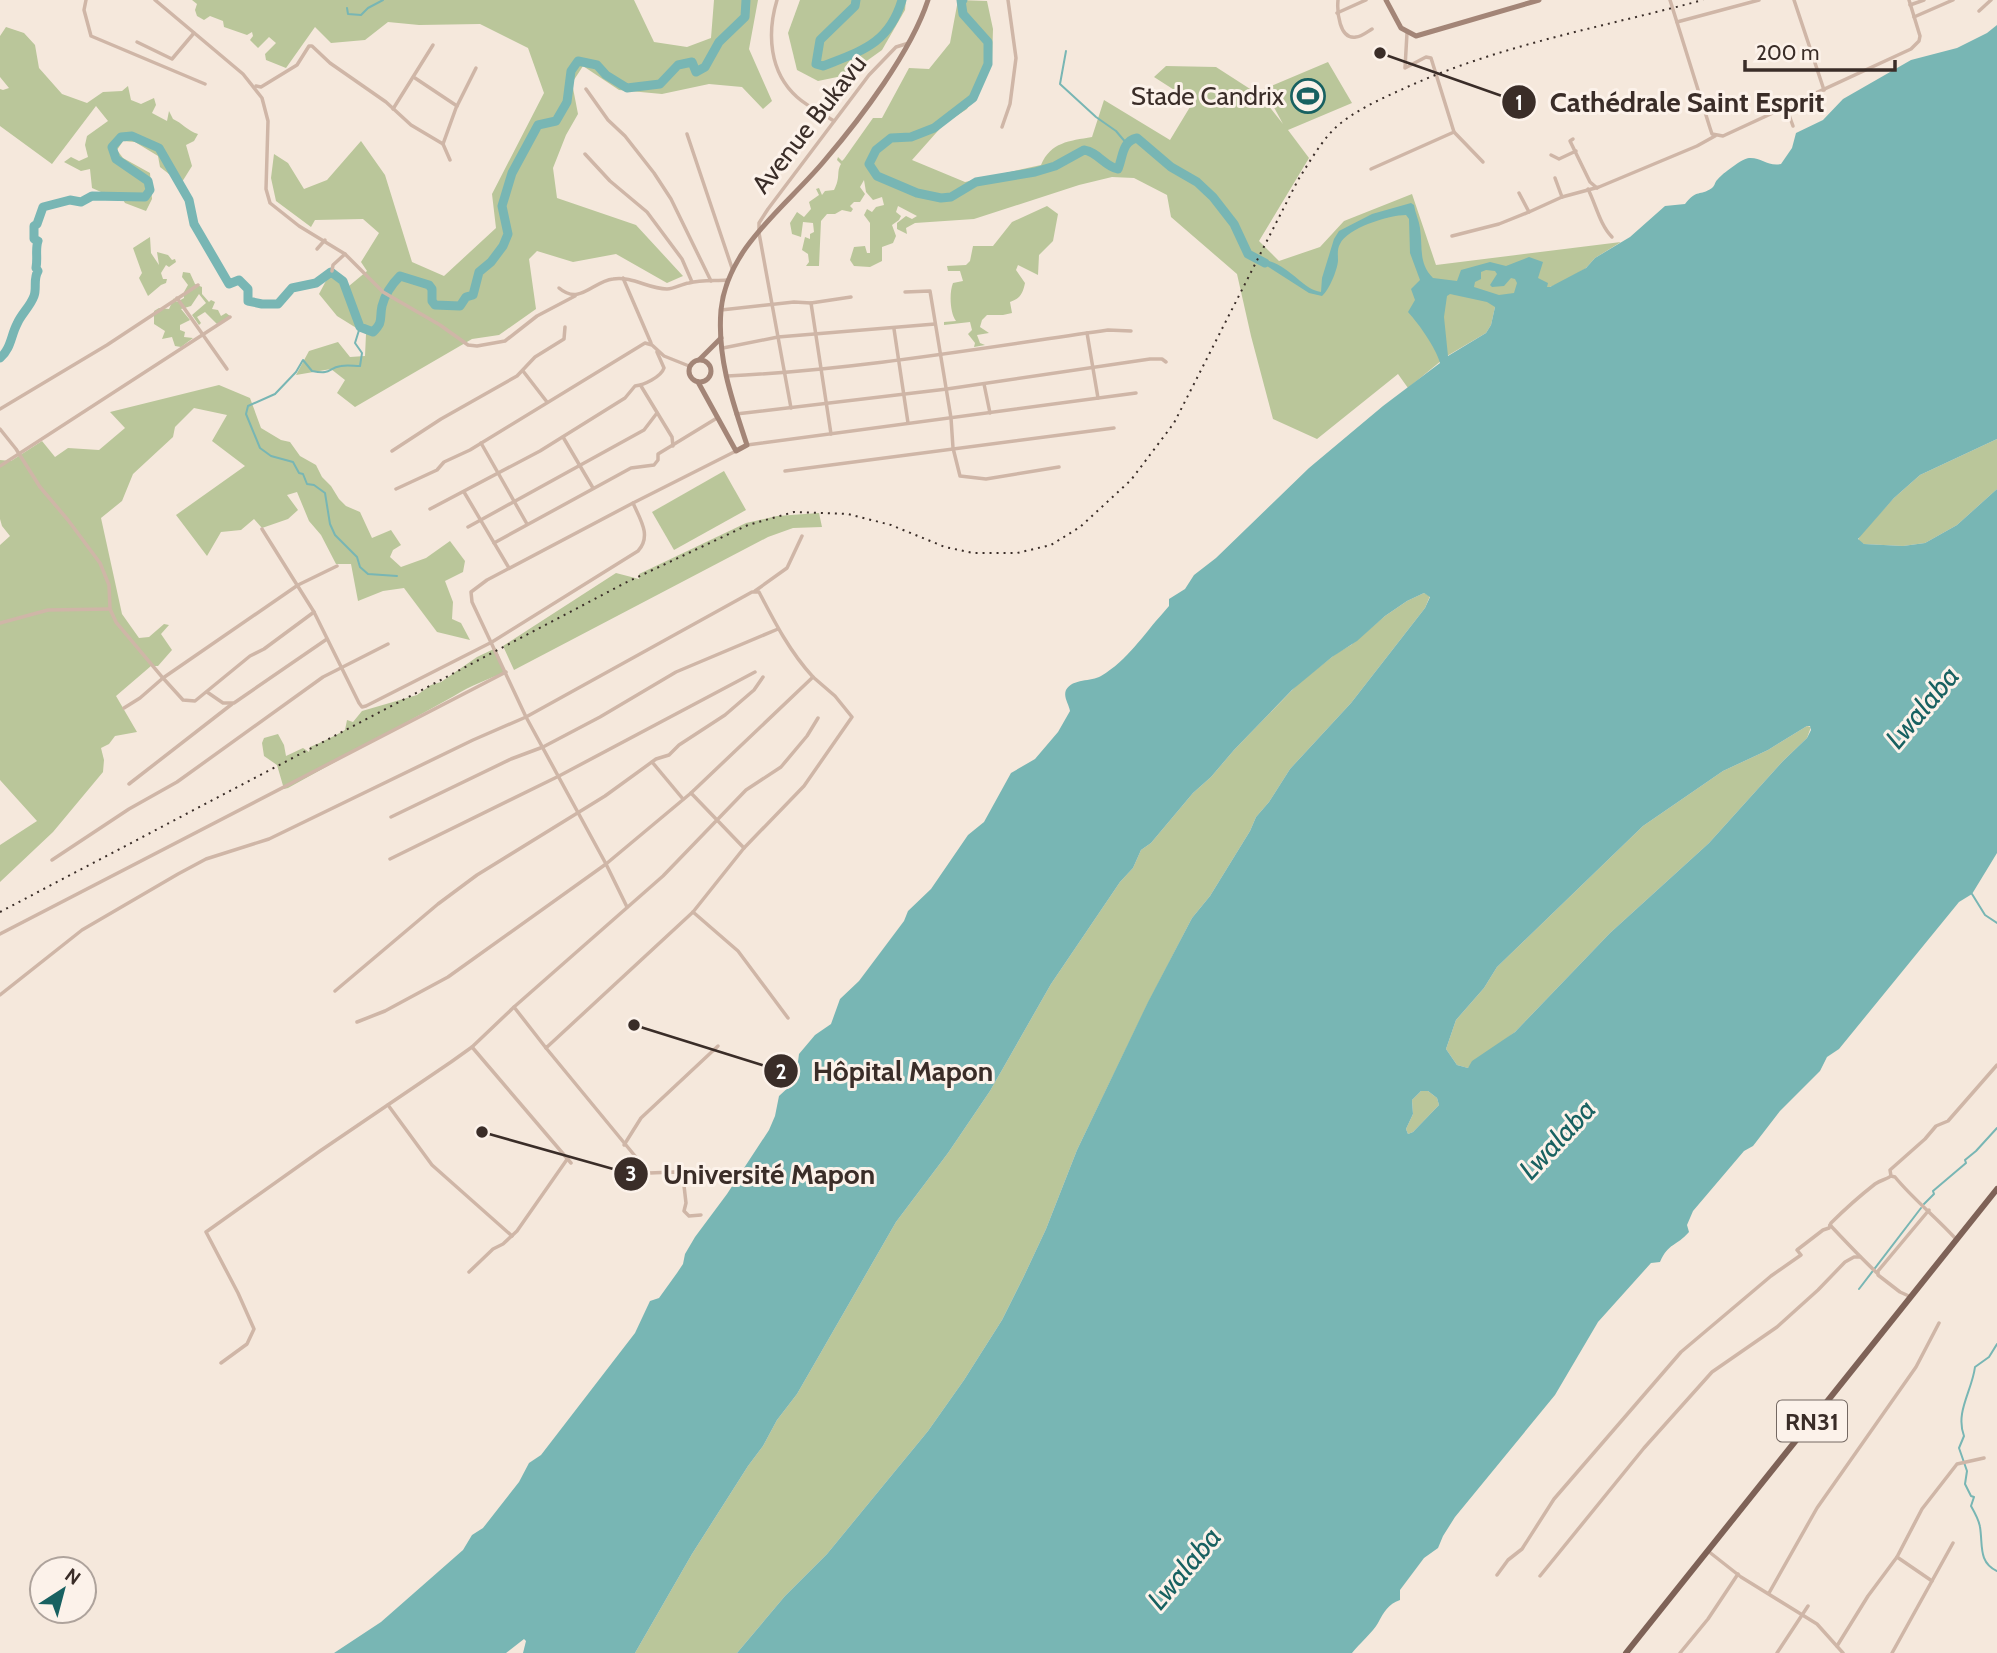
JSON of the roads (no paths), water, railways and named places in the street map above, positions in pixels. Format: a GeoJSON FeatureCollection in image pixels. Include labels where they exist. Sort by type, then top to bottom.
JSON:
{"type":"FeatureCollection","features":[{"type":"Feature","properties":{"kind":"main road","name":"RN31"},"geometry":{"type":"LineString","coordinates":[[1626,1653],[1997,1189]]}},
{"type":"Feature","properties":{"kind":"street"},"geometry":{"type":"LineString","coordinates":[[86,0],[84,10],[90,35],[205,84]]}},
{"type":"Feature","properties":{"kind":"street"},"geometry":{"type":"LineString","coordinates":[[155,0],[254,86],[267,111],[266,190],[270,203],[299,226],[345,254],[383,292],[468,345],[505,341],[537,316],[607,280],[623,278],[667,289],[692,282],[727,280]]}},
{"type":"Feature","properties":{"kind":"street"},"geometry":{"type":"LineString","coordinates":[[777,0],[770,39],[782,77],[796,97],[834,121]]}},
{"type":"Feature","properties":{"kind":"street"},"geometry":{"type":"LineString","coordinates":[[747,445],[724,376],[721,310],[727,280],[744,249],[826,160],[880,87],[921,21],[928,0]]}},
{"type":"Feature","properties":{"kind":"street"},"geometry":{"type":"LineString","coordinates":[[1003,127],[1012,92],[1016,58],[1009,0]]}},
{"type":"Feature","properties":{"kind":"street"},"geometry":{"type":"LineString","coordinates":[[1338,0],[1337,13],[1344,32],[1349,37],[1357,37],[1372,29]]}},
{"type":"Feature","properties":{"kind":"street"},"geometry":{"type":"LineString","coordinates":[[1337,13],[1366,0]]}},
{"type":"Feature","properties":{"kind":"street"},"geometry":{"type":"LineString","coordinates":[[1386,0],[1401,28],[1406,33],[1419,36],[1499,12],[1519,3],[1539,0]]}},
{"type":"Feature","properties":{"kind":"street"},"geometry":{"type":"LineString","coordinates":[[1670,0],[1710,128],[1715,136]]}},
{"type":"Feature","properties":{"kind":"street"},"geometry":{"type":"LineString","coordinates":[[1677,22],[1759,0]]}},
{"type":"Feature","properties":{"kind":"street"},"geometry":{"type":"LineString","coordinates":[[1794,0],[1824,90]]}},
{"type":"Feature","properties":{"kind":"street"},"geometry":{"type":"LineString","coordinates":[[1452,236],[1499,224],[1562,197],[1597,188],[1715,136],[1723,136],[1911,49],[1920,36],[1909,2],[1924,0]]}},
{"type":"Feature","properties":{"kind":"street"},"geometry":{"type":"LineString","coordinates":[[1914,17],[1952,0]]}},
{"type":"Feature","properties":{"kind":"street"},"geometry":{"type":"LineString","coordinates":[[1979,11],[1991,0]]}},
{"type":"Feature","properties":{"kind":"street"},"geometry":{"type":"LineString","coordinates":[[137,43],[171,60],[194,33]]}},
{"type":"Feature","properties":{"kind":"street"},"geometry":{"type":"LineString","coordinates":[[1406,33],[1405,68],[1426,57],[1431,58],[1454,132],[1483,162]]}},
{"type":"Feature","properties":{"kind":"street","name":"Avenue Bukavu"},"geometry":{"type":"LineString","coordinates":[[791,408],[759,223],[878,65],[896,47],[909,42]]}},
{"type":"Feature","properties":{"kind":"street"},"geometry":{"type":"LineString","coordinates":[[393,109],[415,78],[433,45]]}},
{"type":"Feature","properties":{"kind":"street"},"geometry":{"type":"LineString","coordinates":[[254,86],[261,87],[297,65],[311,46],[411,125],[443,144],[450,160]]}},
{"type":"Feature","properties":{"kind":"street"},"geometry":{"type":"LineString","coordinates":[[443,144],[457,106],[476,68]]}},
{"type":"Feature","properties":{"kind":"street"},"geometry":{"type":"LineString","coordinates":[[415,78],[457,106]]}},
{"type":"Feature","properties":{"kind":"street"},"geometry":{"type":"LineString","coordinates":[[586,89],[608,120],[625,136],[654,173],[671,199],[711,281]]}},
{"type":"Feature","properties":{"kind":"street"},"geometry":{"type":"LineString","coordinates":[[1786,107],[1793,126]]}},
{"type":"Feature","properties":{"kind":"street"},"geometry":{"type":"LineString","coordinates":[[1371,169],[1454,132]]}},
{"type":"Feature","properties":{"kind":"street"},"geometry":{"type":"LineString","coordinates":[[687,134],[732,268]]}},
{"type":"Feature","properties":{"kind":"street"},"geometry":{"type":"LineString","coordinates":[[1573,139],[1570,141],[1590,182],[1597,188]]}},
{"type":"Feature","properties":{"kind":"street"},"geometry":{"type":"LineString","coordinates":[[1551,155],[1559,159],[1576,151]]}},
{"type":"Feature","properties":{"kind":"street"},"geometry":{"type":"LineString","coordinates":[[585,154],[610,181],[647,212],[681,260],[692,282]]}},
{"type":"Feature","properties":{"kind":"street"},"geometry":{"type":"LineString","coordinates":[[1555,178],[1562,197]]}},
{"type":"Feature","properties":{"kind":"street"},"geometry":{"type":"LineString","coordinates":[[1588,189],[1601,215],[1602,225],[1612,237]]}},
{"type":"Feature","properties":{"kind":"street"},"geometry":{"type":"LineString","coordinates":[[1519,193],[1529,212]]}},
{"type":"Feature","properties":{"kind":"street"},"geometry":{"type":"LineString","coordinates":[[317,249],[325,240]]}},
{"type":"Feature","properties":{"kind":"street"},"geometry":{"type":"LineString","coordinates":[[332,271],[333,265],[345,254]]}},
{"type":"Feature","properties":{"kind":"street"},"geometry":{"type":"LineString","coordinates":[[623,278],[652,345],[664,356],[689,366]]}},
{"type":"Feature","properties":{"kind":"street"},"geometry":{"type":"LineString","coordinates":[[0,409],[107,345],[198,285]]}},
{"type":"Feature","properties":{"kind":"street"},"geometry":{"type":"LineString","coordinates":[[559,288],[575,296]]}},
{"type":"Feature","properties":{"kind":"street"},"geometry":{"type":"LineString","coordinates":[[905,292],[930,290],[947,389],[953,447],[962,478],[986,479],[1059,467]]}},
{"type":"Feature","properties":{"kind":"street"},"geometry":{"type":"LineString","coordinates":[[721,310],[851,297]]}},
{"type":"Feature","properties":{"kind":"street"},"geometry":{"type":"LineString","coordinates":[[177,298],[227,369]]}},
{"type":"Feature","properties":{"kind":"street"},"geometry":{"type":"LineString","coordinates":[[811,303],[831,434]]}},
{"type":"Feature","properties":{"kind":"street"},"geometry":{"type":"LineString","coordinates":[[0,466],[230,317]]}},
{"type":"Feature","properties":{"kind":"street"},"geometry":{"type":"LineString","coordinates":[[721,349],[727,345],[778,337],[935,324]]}},
{"type":"Feature","properties":{"kind":"street"},"geometry":{"type":"LineString","coordinates":[[392,451],[523,372],[535,357],[564,339],[565,327]]}},
{"type":"Feature","properties":{"kind":"street"},"geometry":{"type":"LineString","coordinates":[[894,329],[908,424]]}},
{"type":"Feature","properties":{"kind":"street"},"geometry":{"type":"LineString","coordinates":[[711,372],[724,376],[785,372],[940,354],[1108,330],[1131,331]]}},
{"type":"Feature","properties":{"kind":"street"},"geometry":{"type":"LineString","coordinates":[[1087,333],[1098,398]]}},
{"type":"Feature","properties":{"kind":"street"},"geometry":{"type":"LineString","coordinates":[[689,366],[721,338]]}},
{"type":"Feature","properties":{"kind":"street"},"geometry":{"type":"LineString","coordinates":[[396,489],[437,470],[444,462],[481,443],[645,343],[652,345]]}},
{"type":"Feature","properties":{"kind":"street"},"geometry":{"type":"LineString","coordinates":[[430,509],[564,436],[625,398],[635,386],[641,386],[664,371],[656,350]]}},
{"type":"Feature","properties":{"kind":"street"},"geometry":{"type":"LineString","coordinates":[[698,382],[706,381],[722,357]]}},
{"type":"Feature","properties":{"kind":"street"},"geometry":{"type":"LineString","coordinates":[[700,359],[708,362],[711,372]]}},
{"type":"Feature","properties":{"kind":"street"},"geometry":{"type":"LineString","coordinates":[[736,414],[985,384],[1150,359],[1162,359],[1166,362]]}},
{"type":"Feature","properties":{"kind":"street"},"geometry":{"type":"LineString","coordinates":[[689,366],[690,376],[698,382],[736,451]]}},
{"type":"Feature","properties":{"kind":"street"},"geometry":{"type":"LineString","coordinates":[[523,372],[547,402]]}},
{"type":"Feature","properties":{"kind":"street"},"geometry":{"type":"LineString","coordinates":[[985,384],[990,413]]}},
{"type":"Feature","properties":{"kind":"street"},"geometry":{"type":"LineString","coordinates":[[641,386],[673,439],[673,446]]}},
{"type":"Feature","properties":{"kind":"street"},"geometry":{"type":"LineString","coordinates":[[627,907],[579,812],[526,717],[472,602],[471,592],[509,568],[747,445],[1136,393]]}},
{"type":"Feature","properties":{"kind":"street"},"geometry":{"type":"LineString","coordinates":[[468,527],[645,430],[657,413]]}},
{"type":"Feature","properties":{"kind":"street"},"geometry":{"type":"LineString","coordinates":[[494,543],[631,468],[654,465],[658,454],[717,418]]}},
{"type":"Feature","properties":{"kind":"street"},"geometry":{"type":"LineString","coordinates":[[785,471],[1114,428]]}},
{"type":"Feature","properties":{"kind":"street"},"geometry":{"type":"LineString","coordinates":[[0,429],[40,487],[100,563],[109,585],[110,609],[116,622],[185,701],[195,701],[250,656],[264,649],[314,612]]}},
{"type":"Feature","properties":{"kind":"street"},"geometry":{"type":"LineString","coordinates":[[564,436],[593,488]]}},
{"type":"Feature","properties":{"kind":"street"},"geometry":{"type":"LineString","coordinates":[[481,443],[527,524]]}},
{"type":"Feature","properties":{"kind":"street"},"geometry":{"type":"LineString","coordinates":[[464,492],[509,568]]}},
{"type":"Feature","properties":{"kind":"street"},"geometry":{"type":"LineString","coordinates":[[262,529],[314,612],[359,703],[366,706],[492,642],[638,551],[645,540],[644,528],[633,503]]}},
{"type":"Feature","properties":{"kind":"street"},"geometry":{"type":"LineString","coordinates":[[0,995],[82,930],[206,859],[246,848],[279,834],[526,717],[755,592],[787,568],[802,536]]}},
{"type":"Feature","properties":{"kind":"street"},"geometry":{"type":"LineString","coordinates":[[124,708],[140,698],[163,677],[298,585],[337,566]]}},
{"type":"Feature","properties":{"kind":"street"},"geometry":{"type":"LineString","coordinates":[[546,1048],[693,912],[744,848],[804,786],[852,717],[800,662],[778,629],[759,592],[755,592]]}},
{"type":"Feature","properties":{"kind":"street"},"geometry":{"type":"LineString","coordinates":[[0,622],[48,610],[110,609]]}},
{"type":"Feature","properties":{"kind":"street"},"geometry":{"type":"LineString","coordinates":[[391,817],[511,759],[543,747],[676,673],[778,629]]}},
{"type":"Feature","properties":{"kind":"street"},"geometry":{"type":"LineString","coordinates":[[128,784],[233,703],[327,639]]}},
{"type":"Feature","properties":{"kind":"street"},"geometry":{"type":"LineString","coordinates":[[52,860],[136,805],[177,782],[323,677],[388,644]]}},
{"type":"Feature","properties":{"kind":"street"},"geometry":{"type":"LineString","coordinates":[[0,934],[506,672]]}},
{"type":"Feature","properties":{"kind":"street"},"geometry":{"type":"LineString","coordinates":[[390,859],[559,776],[755,672]]}},
{"type":"Feature","properties":{"kind":"street"},"geometry":{"type":"LineString","coordinates":[[335,991],[467,882],[605,796],[652,762],[669,755],[725,715],[754,690],[764,677]]}},
{"type":"Feature","properties":{"kind":"street"},"geometry":{"type":"LineString","coordinates":[[357,1023],[448,977],[606,864],[691,793],[813,677]]}},
{"type":"Feature","properties":{"kind":"street"},"geometry":{"type":"LineString","coordinates":[[207,692],[223,703],[233,703]]}},
{"type":"Feature","properties":{"kind":"street"},"geometry":{"type":"LineString","coordinates":[[221,1363],[247,1344],[254,1329],[206,1232],[471,1047],[663,876],[746,790],[781,767],[818,718]]}},
{"type":"Feature","properties":{"kind":"street"},"geometry":{"type":"LineString","coordinates":[[652,762],[683,799]]}},
{"type":"Feature","properties":{"kind":"street"},"geometry":{"type":"LineString","coordinates":[[691,793],[744,848]]}},
{"type":"Feature","properties":{"kind":"street"},"geometry":{"type":"LineString","coordinates":[[693,912],[738,951],[789,1018]]}},
{"type":"Feature","properties":{"kind":"street"},"geometry":{"type":"LineString","coordinates":[[514,1007],[649,1173],[675,1172],[683,1177],[686,1202],[684,1212],[690,1217],[701,1215]]}},
{"type":"Feature","properties":{"kind":"street"},"geometry":{"type":"LineString","coordinates":[[624,1145],[641,1118],[718,1046]]}},
{"type":"Feature","properties":{"kind":"street"},"geometry":{"type":"LineString","coordinates":[[470,1272],[493,1249],[512,1236],[570,1161],[471,1047]]}},
{"type":"Feature","properties":{"kind":"street"},"geometry":{"type":"LineString","coordinates":[[1891,1176],[1890,1169],[1936,1126],[1949,1120],[1997,1065]]}},
{"type":"Feature","properties":{"kind":"street"},"geometry":{"type":"LineString","coordinates":[[388,1105],[432,1165],[512,1236]]}},
{"type":"Feature","properties":{"kind":"street"},"geometry":{"type":"LineString","coordinates":[[1891,1176],[1929,1210],[1956,1240]]}},
{"type":"Feature","properties":{"kind":"street"},"geometry":{"type":"LineString","coordinates":[[1497,1575],[1508,1560],[1522,1549],[1554,1499],[1681,1352],[1771,1276],[1801,1255],[1797,1250],[1829,1228],[1858,1198],[1870,1191],[1873,1185],[1891,1176]]}},
{"type":"Feature","properties":{"kind":"street"},"geometry":{"type":"LineString","coordinates":[[1878,1275],[1881,1267],[1929,1210]]}},
{"type":"Feature","properties":{"kind":"street"},"geometry":{"type":"LineString","coordinates":[[1830,1225],[1878,1275],[1911,1297]]}},
{"type":"Feature","properties":{"kind":"street"},"geometry":{"type":"LineString","coordinates":[[1540,1576],[1644,1448],[1712,1372],[1731,1362],[1777,1327],[1845,1262],[1860,1257]]}},
{"type":"Feature","properties":{"kind":"street"},"geometry":{"type":"LineString","coordinates":[[1769,1593],[1817,1508],[1916,1367],[1939,1323]]}},
{"type":"Feature","properties":{"kind":"street"},"geometry":{"type":"LineString","coordinates":[[1837,1646],[1868,1596],[1897,1557],[1922,1509],[1957,1464],[1984,1458]]}},
{"type":"Feature","properties":{"kind":"street"},"geometry":{"type":"LineString","coordinates":[[1892,1653],[1953,1543]]}},
{"type":"Feature","properties":{"kind":"street"},"geometry":{"type":"LineString","coordinates":[[1707,1550],[1738,1574],[1820,1626],[1843,1653]]}},
{"type":"Feature","properties":{"kind":"street"},"geometry":{"type":"LineString","coordinates":[[1897,1557],[1932,1581]]}},
{"type":"Feature","properties":{"kind":"street"},"geometry":{"type":"LineString","coordinates":[[1680,1653],[1709,1619],[1738,1574]]}},
{"type":"Feature","properties":{"kind":"street"},"geometry":{"type":"LineString","coordinates":[[1777,1653],[1808,1606]]}},
{"type":"Feature","properties":{"kind":"water","name":"Lwalaba"},"geometry":{"type":"Polygon","coordinates":[[[1997,25],[1997,439],[1920,475],[1894,498],[1858,539],[1864,544],[1903,546],[1925,543],[1957,525],[1997,489],[1997,853],[1972,894],[1959,902],[1839,1049],[1827,1057],[1820,1071],[1780,1111],[1753,1146],[1744,1151],[1693,1211],[1687,1225],[1689,1232],[1666,1251],[1660,1262],[1651,1263],[1598,1322],[1555,1395],[1455,1517],[1438,1548],[1424,1558],[1400,1590],[1400,1600],[1387,1609],[1373,1630],[1352,1653],[737,1653],[785,1596],[827,1554],[928,1431],[964,1380],[1002,1320],[1024,1276],[1077,1150],[1148,1002],[1192,918],[1210,896],[1256,817],[1290,769],[1351,703],[1425,608],[1430,597],[1424,593],[1385,616],[1357,641],[1332,657],[1292,690],[1193,793],[1151,843],[1141,850],[1133,868],[1120,882],[1051,984],[990,1091],[896,1222],[797,1394],[777,1420],[763,1446],[692,1554],[635,1653],[523,1653],[526,1641],[524,1639],[506,1653],[334,1653],[381,1622],[463,1550],[472,1535],[483,1528],[519,1482],[529,1463],[541,1455],[635,1333],[650,1301],[659,1298],[677,1273],[695,1237],[769,1130],[779,1096],[796,1077],[799,1054],[815,1035],[831,1024],[840,999],[859,981],[904,921],[908,911],[931,889],[968,835],[984,822],[1011,773],[1035,759],[1058,732],[1070,711],[1065,695],[1069,686],[1111,670],[1135,647],[1169,606],[1169,599],[1185,589],[1194,575],[1216,558],[1309,468],[1440,363],[1427,336],[1408,312],[1415,300],[1411,289],[1420,280],[1410,253],[1409,219],[1406,215],[1369,224],[1344,238],[1338,248],[1334,275],[1322,296],[1309,293],[1256,259],[1276,264],[1306,286],[1321,292],[1322,278],[1339,231],[1372,214],[1411,203],[1414,205],[1419,225],[1423,261],[1433,278],[1457,281],[1461,270],[1490,262],[1506,266],[1529,257],[1543,262],[1538,278],[1550,287],[1586,268],[1595,258],[1630,237],[1665,206],[1685,204],[1696,194],[1708,191],[1720,177],[1742,161],[1753,158],[1781,164],[1792,148],[1796,133],[1823,120],[1843,99],[1911,60],[1957,48],[1997,25]],[[1495,271],[1481,272],[1481,279],[1475,282],[1474,287],[1499,295],[1514,293],[1517,283],[1515,279],[1511,278],[1504,286],[1492,287],[1490,285],[1497,274],[1495,271]],[[1450,294],[1447,296],[1444,317],[1448,356],[1486,333],[1491,325],[1495,307],[1487,302],[1450,294]],[[1810,726],[1723,771],[1643,826],[1497,967],[1484,988],[1456,1020],[1446,1049],[1457,1065],[1468,1068],[1472,1061],[1515,1032],[1610,933],[1709,843],[1807,738],[1810,726]],[[1421,1091],[1412,1100],[1413,1114],[1406,1129],[1408,1134],[1439,1105],[1437,1098],[1428,1091],[1421,1091]]]}},
{"type":"Feature","properties":{"kind":"waterway"},"geometry":{"type":"LineString","coordinates":[[347,8],[348,14],[361,15],[383,0]]}},
{"type":"Feature","properties":{"kind":"waterway"},"geometry":{"type":"LineString","coordinates":[[0,358],[34,296],[38,271],[38,241],[34,239],[34,226],[43,207],[70,200],[81,202],[92,196],[145,197],[150,190],[148,181],[116,159],[112,147],[121,137],[132,136],[159,148],[189,200],[194,224],[229,284],[239,280],[248,289],[248,301],[278,304],[292,288],[316,283],[331,272],[343,281],[360,327],[373,332],[380,323],[385,297],[400,276],[429,285],[435,305],[460,306],[466,297],[473,295],[479,272],[503,246],[508,234],[502,206],[512,173],[538,125],[556,121],[567,102],[571,71],[578,61],[597,65],[606,75],[627,88],[660,84],[678,65],[692,62],[696,72],[705,67],[719,42],[745,17],[746,0]]}},
{"type":"Feature","properties":{"kind":"waterway"},"geometry":{"type":"LineString","coordinates":[[856,0],[855,6],[820,40],[816,64],[823,66],[872,44],[890,27],[902,0]]}},
{"type":"Feature","properties":{"kind":"waterway"},"geometry":{"type":"LineString","coordinates":[[963,0],[963,14],[988,42],[988,64],[973,98],[934,128],[911,137],[891,138],[876,150],[869,164],[877,176],[917,193],[941,198],[951,197],[976,182],[1035,172],[1055,166],[1084,150],[1118,169],[1128,142],[1137,138],[1213,197],[1234,224],[1248,254],[1265,263]]}},
{"type":"Feature","properties":{"kind":"waterway"},"geometry":{"type":"LineString","coordinates":[[1066,51],[1060,84],[1096,117],[1116,131],[1127,144]]}},
{"type":"Feature","properties":{"kind":"waterway"},"geometry":{"type":"LineString","coordinates":[[360,327],[355,343],[362,353],[360,366],[341,366],[327,372],[319,372],[312,371],[303,360],[296,372],[275,394],[248,406],[246,414],[260,448],[271,456],[293,462],[307,484],[314,485],[325,493],[330,524],[335,535],[357,557],[360,567],[368,574],[397,576]]}},
{"type":"Feature","properties":{"kind":"waterway"},"geometry":{"type":"LineString","coordinates":[[1972,894],[1985,915],[1997,923]]}},
{"type":"Feature","properties":{"kind":"waterway"},"geometry":{"type":"LineString","coordinates":[[1924,1204],[1934,1194],[1933,1191],[1966,1163],[1965,1160],[1997,1128]]}},
{"type":"Feature","properties":{"kind":"waterway"},"geometry":{"type":"LineString","coordinates":[[1859,1289],[1921,1208]]}},
{"type":"Feature","properties":{"kind":"waterway"},"geometry":{"type":"LineString","coordinates":[[1997,1344],[1989,1357],[1975,1367],[1961,1418],[1964,1436],[1959,1448],[1967,1471],[1965,1484],[1974,1497],[1971,1506],[1977,1516],[1984,1558],[1997,1571]]}},
{"type":"Feature","properties":{"kind":"railway"},"geometry":{"type":"LineString","coordinates":[[0,912],[625,583],[748,525],[794,512],[848,514],[891,525],[945,547],[973,553],[1017,553],[1051,545],[1080,527],[1131,480],[1174,423],[1298,180],[1335,128],[1351,116],[1405,88],[1477,60],[1514,48],[1703,0]]}},
{"type":"Feature","properties":{"kind":"place","name":"Cathédrale Saint Esprit"},"geometry":{"type":"Point","coordinates":[1380,53]}},
{"type":"Feature","properties":{"kind":"place","name":"Stade Candrix"},"geometry":{"type":"Point","coordinates":[1308,96]}},
{"type":"Feature","properties":{"kind":"place","name":"Hôpital Mapon"},"geometry":{"type":"Point","coordinates":[634,1025]}},
{"type":"Feature","properties":{"kind":"place","name":"Université Mapon"},"geometry":{"type":"Point","coordinates":[482,1132]}}]}
